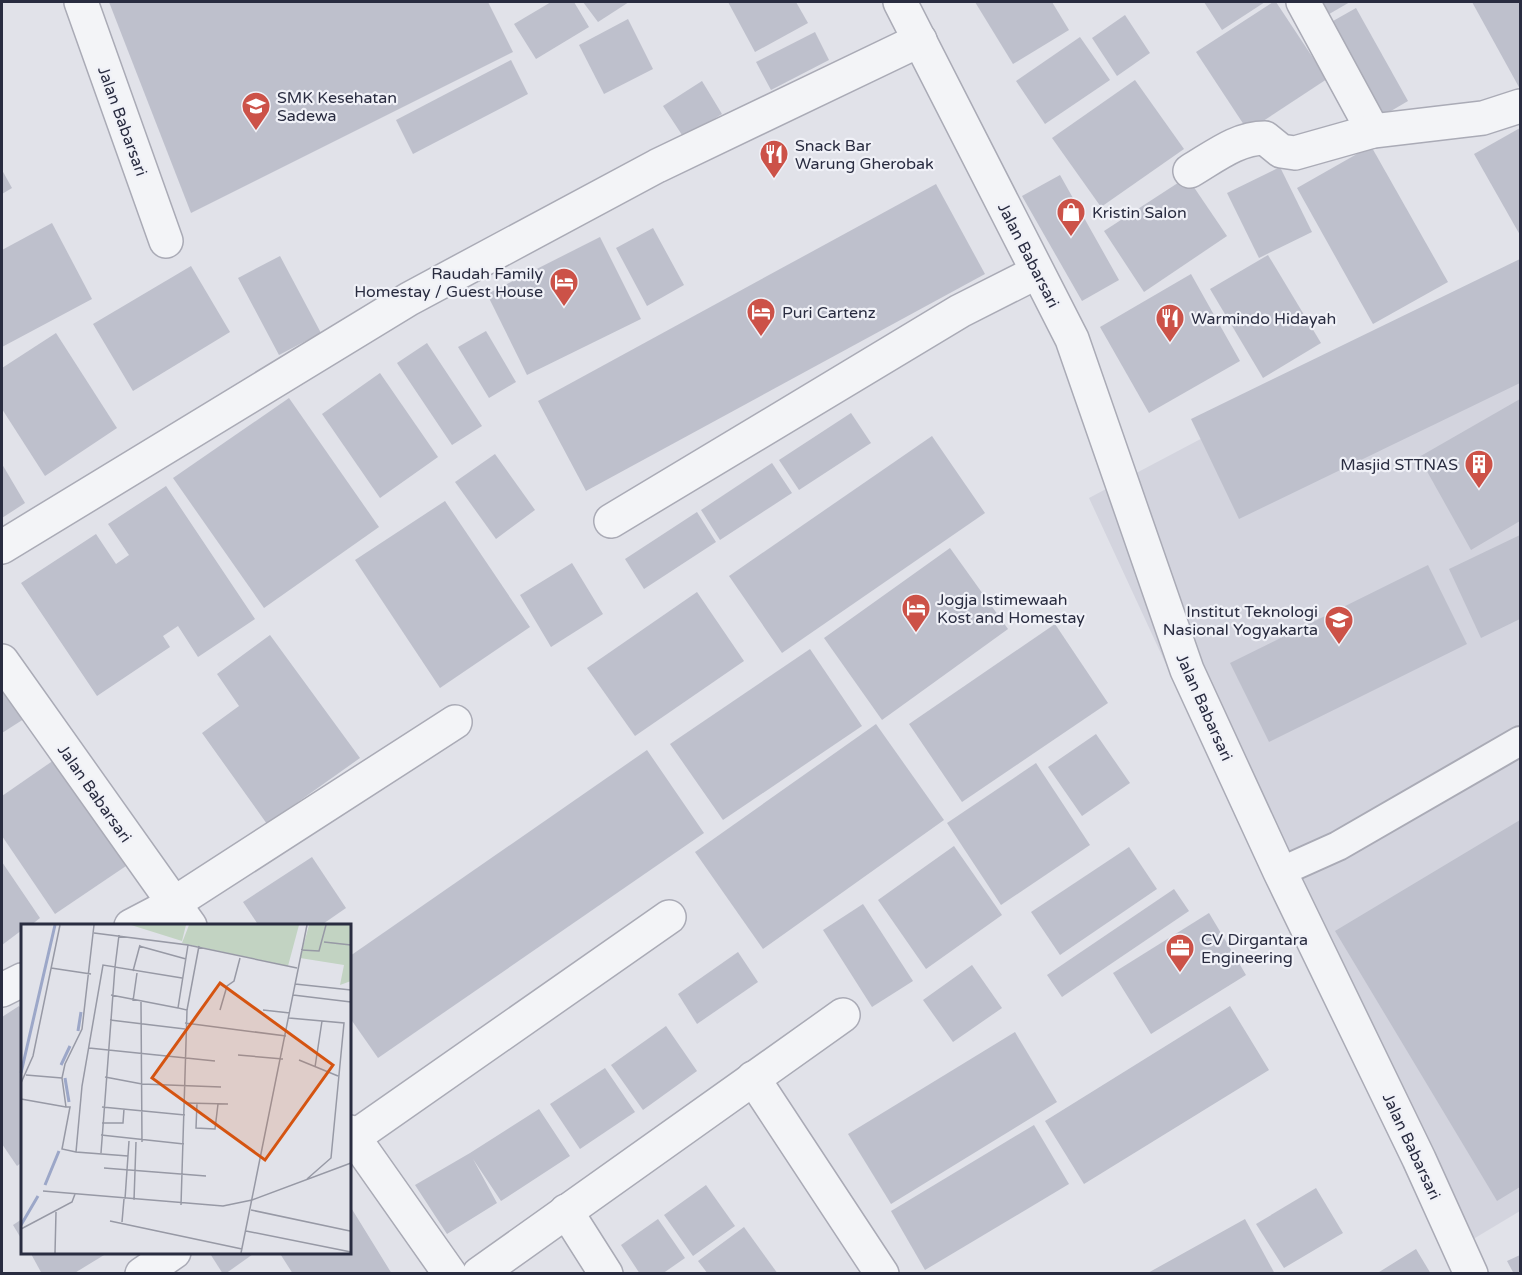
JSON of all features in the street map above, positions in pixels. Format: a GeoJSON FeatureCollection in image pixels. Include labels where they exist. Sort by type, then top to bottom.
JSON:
{"type":"FeatureCollection","features":[{"type":"Feature","properties":{"kind":"street","name":"Jalan Babarsari"},"geometry":{"type":"LineString","coordinates":[[81,2],[166,241]]}},
{"type":"Feature","properties":{"kind":"street","name":"Jalan Babarsari"},"geometry":{"type":"LineString","coordinates":[[900,2],[1072,339],[1187,670],[1280,872],[1419,1159],[1471,1274]]}},
{"type":"Feature","properties":{"kind":"street"},"geometry":{"type":"LineString","coordinates":[[1303,2],[1373,131]]}},
{"type":"Feature","properties":{"kind":"street"},"geometry":{"type":"LineString","coordinates":[[2,547],[409,300],[657,166],[920,40]]}},
{"type":"Feature","properties":{"kind":"street"},"geometry":{"type":"LineString","coordinates":[[1190,171],[1239,142],[1254,138],[1265,138],[1281,151],[1295,153],[1373,131],[1483,118],[1521,106]]}},
{"type":"Feature","properties":{"kind":"street"},"geometry":{"type":"LineString","coordinates":[[611,521],[960,311],[1037,272]]}},
{"type":"Feature","properties":{"kind":"street","name":"Jalan Babarsari"},"geometry":{"type":"LineString","coordinates":[[2,661],[182,915]]}},
{"type":"Feature","properties":{"kind":"street"},"geometry":{"type":"LineString","coordinates":[[140,924],[182,915],[455,722]]}},
{"type":"Feature","properties":{"kind":"street"},"geometry":{"type":"LineString","coordinates":[[450,1274],[351,1136],[669,917]]}},
{"type":"Feature","properties":{"kind":"street"},"geometry":{"type":"LineString","coordinates":[[2,990],[21,980]]}},
{"type":"Feature","properties":{"kind":"street"},"geometry":{"type":"LineString","coordinates":[[479,1274],[843,1015]]}},
{"type":"Feature","properties":{"kind":"street"},"geometry":{"type":"LineString","coordinates":[[753,1078],[882,1274]]}},
{"type":"Feature","properties":{"kind":"street"},"geometry":{"type":"LineString","coordinates":[[566,1211],[606,1274]]}},
{"type":"Feature","properties":{"kind":"street"},"geometry":{"type":"LineString","coordinates":[[142,1274],[171,1254]]}},
{"type":"Feature","properties":{"kind":"lane"},"geometry":{"type":"LineString","coordinates":[[1280,872],[1338,846],[1521,741]]}},
{"type":"Feature","properties":{"kind":"shaded area","name":"Institut Teknologi Nasional Yogyakarta"},"geometry":{"type":"Polygon","coordinates":[[[1520,270],[1520,1211],[1445,1256],[1226,794],[1089,498],[1520,270]]]}},
{"type":"Feature","properties":{"kind":"building","name":"SMK Kesehatan Sadewa"},"geometry":{"type":"Polygon","coordinates":[[[109,2],[488,2],[513,52],[191,213],[109,2]]]}},
{"type":"Feature","properties":{"kind":"building"},"geometry":{"type":"Polygon","coordinates":[[[551,2],[574,2],[589,27],[536,59],[514,24],[551,2]]]}},
{"type":"Feature","properties":{"kind":"building"},"geometry":{"type":"Polygon","coordinates":[[[583,2],[629,2],[598,22],[583,2]]]}},
{"type":"Feature","properties":{"kind":"building"},"geometry":{"type":"Polygon","coordinates":[[[728,2],[796,2],[808,23],[755,52],[728,2]]]}},
{"type":"Feature","properties":{"kind":"building"},"geometry":{"type":"Polygon","coordinates":[[[975,2],[1052,2],[1069,30],[1013,64],[975,2]]]}},
{"type":"Feature","properties":{"kind":"building"},"geometry":{"type":"Polygon","coordinates":[[[1204,2],[1265,2],[1222,30],[1204,2]]]}},
{"type":"Feature","properties":{"kind":"building"},"geometry":{"type":"Polygon","coordinates":[[[1276,2],[1327,79],[1248,131],[1196,52],[1276,2]]]}},
{"type":"Feature","properties":{"kind":"building"},"geometry":{"type":"Polygon","coordinates":[[[1315,2],[1350,2],[1324,17],[1315,2]]]}},
{"type":"Feature","properties":{"kind":"building"},"geometry":{"type":"Polygon","coordinates":[[[1472,2],[1520,2],[1520,89],[1472,2]]]}},
{"type":"Feature","properties":{"kind":"building"},"geometry":{"type":"Polygon","coordinates":[[[1356,8],[1408,101],[1379,118],[1326,25],[1356,8]]]}},
{"type":"Feature","properties":{"kind":"building"},"geometry":{"type":"Polygon","coordinates":[[[1125,15],[1150,53],[1117,76],[1092,38],[1125,15]]]}},
{"type":"Feature","properties":{"kind":"building"},"geometry":{"type":"Polygon","coordinates":[[[628,19],[653,69],[604,94],[579,45],[628,19]]]}},
{"type":"Feature","properties":{"kind":"building"},"geometry":{"type":"Polygon","coordinates":[[[815,32],[829,60],[771,90],[756,62],[815,32]]]}},
{"type":"Feature","properties":{"kind":"building"},"geometry":{"type":"Polygon","coordinates":[[[1080,37],[1110,80],[1045,124],[1016,81],[1080,37]]]}},
{"type":"Feature","properties":{"kind":"building"},"geometry":{"type":"Polygon","coordinates":[[[511,60],[528,94],[413,154],[396,120],[511,60]]]}},
{"type":"Feature","properties":{"kind":"building"},"geometry":{"type":"Polygon","coordinates":[[[1135,80],[1184,149],[1101,207],[1052,138],[1135,80]]]}},
{"type":"Feature","properties":{"kind":"building"},"geometry":{"type":"Polygon","coordinates":[[[702,81],[722,114],[684,138],[663,106],[702,81]]]}},
{"type":"Feature","properties":{"kind":"building"},"geometry":{"type":"Polygon","coordinates":[[[1520,128],[1520,235],[1474,154],[1520,128]]]}},
{"type":"Feature","properties":{"kind":"building"},"geometry":{"type":"Polygon","coordinates":[[[1371,146],[1448,282],[1373,324],[1297,188],[1371,146]]]}},
{"type":"Feature","properties":{"kind":"building"},"geometry":{"type":"Polygon","coordinates":[[[1280,167],[1312,232],[1259,258],[1227,193],[1280,167]]]}},
{"type":"Feature","properties":{"kind":"building"},"geometry":{"type":"Polygon","coordinates":[[[2,170],[12,188],[2,194],[2,170]]]}},
{"type":"Feature","properties":{"kind":"building","name":"Kristin Salon"},"geometry":{"type":"Polygon","coordinates":[[[1060,175],[1119,280],[1082,301],[1022,196],[1060,175]]]}},
{"type":"Feature","properties":{"kind":"building"},"geometry":{"type":"Polygon","coordinates":[[[1187,177],[1227,236],[1144,292],[1104,231],[1187,177]]]}},
{"type":"Feature","properties":{"kind":"building","name":"Puri Cartenz"},"geometry":{"type":"Polygon","coordinates":[[[936,184],[985,274],[586,491],[538,401],[936,184]]]}},
{"type":"Feature","properties":{"kind":"building"},"geometry":{"type":"Polygon","coordinates":[[[52,223],[92,299],[2,347],[2,250],[52,223]]]}},
{"type":"Feature","properties":{"kind":"building"},"geometry":{"type":"Polygon","coordinates":[[[653,228],[684,285],[647,306],[616,248],[653,228]]]}},
{"type":"Feature","properties":{"kind":"building","name":"Raudah Family Homestay / Guest House"},"geometry":{"type":"Polygon","coordinates":[[[600,237],[641,319],[527,375],[487,294],[600,237]]]}},
{"type":"Feature","properties":{"kind":"building"},"geometry":{"type":"Polygon","coordinates":[[[1268,255],[1321,343],[1263,378],[1210,289],[1268,255]]]}},
{"type":"Feature","properties":{"kind":"building"},"geometry":{"type":"Polygon","coordinates":[[[280,256],[321,333],[279,355],[238,278],[280,256]]]}},
{"type":"Feature","properties":{"kind":"building"},"geometry":{"type":"Polygon","coordinates":[[[1520,259],[1520,383],[1239,519],[1191,419],[1520,259]]]}},
{"type":"Feature","properties":{"kind":"building"},"geometry":{"type":"Polygon","coordinates":[[[191,266],[230,332],[133,391],[93,324],[191,266]]]}},
{"type":"Feature","properties":{"kind":"building","name":"Warmindo Hidayah"},"geometry":{"type":"Polygon","coordinates":[[[1191,274],[1240,361],[1149,413],[1100,327],[1191,274]]]}},
{"type":"Feature","properties":{"kind":"building"},"geometry":{"type":"Polygon","coordinates":[[[486,331],[516,382],[489,398],[458,347],[486,331]]]}},
{"type":"Feature","properties":{"kind":"building"},"geometry":{"type":"Polygon","coordinates":[[[56,333],[117,428],[45,476],[2,409],[2,368],[56,333]]]}},
{"type":"Feature","properties":{"kind":"building"},"geometry":{"type":"Polygon","coordinates":[[[427,343],[482,426],[452,445],[397,363],[427,343]]]}},
{"type":"Feature","properties":{"kind":"building"},"geometry":{"type":"Polygon","coordinates":[[[380,373],[438,457],[380,498],[322,414],[380,373]]]}},
{"type":"Feature","properties":{"kind":"building"},"geometry":{"type":"Polygon","coordinates":[[[289,398],[379,527],[264,608],[173,478],[289,398]]]}},
{"type":"Feature","properties":{"kind":"building","name":"Masjid STTNAS"},"geometry":{"type":"Polygon","coordinates":[[[1520,399],[1520,521],[1471,550],[1419,457],[1520,399]]]}},
{"type":"Feature","properties":{"kind":"building"},"geometry":{"type":"Polygon","coordinates":[[[851,413],[871,443],[799,490],[779,460],[851,413]]]}},
{"type":"Feature","properties":{"kind":"building"},"geometry":{"type":"Polygon","coordinates":[[[932,436],[985,513],[782,653],[729,576],[932,436]]]}},
{"type":"Feature","properties":{"kind":"building"},"geometry":{"type":"Polygon","coordinates":[[[495,454],[535,510],[496,539],[455,482],[495,454]]]}},
{"type":"Feature","properties":{"kind":"building"},"geometry":{"type":"Polygon","coordinates":[[[772,463],[792,493],[720,540],[701,510],[772,463]]]}},
{"type":"Feature","properties":{"kind":"building"},"geometry":{"type":"Polygon","coordinates":[[[2,464],[25,503],[2,518],[2,464]]]}},
{"type":"Feature","properties":{"kind":"building"},"geometry":{"type":"Polygon","coordinates":[[[166,486],[255,619],[198,657],[178,626],[163,636],[170,647],[97,696],[21,583],[96,534],[116,564],[129,555],[108,524],[166,486]]]}},
{"type":"Feature","properties":{"kind":"building"},"geometry":{"type":"Polygon","coordinates":[[[445,501],[530,627],[440,688],[355,560],[445,501]]]}},
{"type":"Feature","properties":{"kind":"building"},"geometry":{"type":"Polygon","coordinates":[[[697,512],[716,542],[644,589],[625,559],[697,512]]]}},
{"type":"Feature","properties":{"kind":"building"},"geometry":{"type":"Polygon","coordinates":[[[1520,535],[1520,619],[1481,638],[1449,569],[1520,535]]]}},
{"type":"Feature","properties":{"kind":"building","name":"Jogja Istimewaah Kost and Homestay"},"geometry":{"type":"Polygon","coordinates":[[[950,548],[1008,629],[882,720],[824,638],[950,548]]]}},
{"type":"Feature","properties":{"kind":"building"},"geometry":{"type":"Polygon","coordinates":[[[572,563],[603,614],[551,647],[520,595],[572,563]]]}},
{"type":"Feature","properties":{"kind":"building"},"geometry":{"type":"Polygon","coordinates":[[[1428,565],[1467,644],[1269,742],[1230,663],[1428,565]]]}},
{"type":"Feature","properties":{"kind":"building"},"geometry":{"type":"Polygon","coordinates":[[[697,592],[744,661],[635,736],[587,668],[697,592]]]}},
{"type":"Feature","properties":{"kind":"building"},"geometry":{"type":"Polygon","coordinates":[[[1055,624],[1108,703],[962,802],[909,724],[1055,624]]]}},
{"type":"Feature","properties":{"kind":"building"},"geometry":{"type":"Polygon","coordinates":[[[270,635],[360,758],[267,824],[202,733],[239,706],[217,674],[270,635]]]}},
{"type":"Feature","properties":{"kind":"building"},"geometry":{"type":"Polygon","coordinates":[[[810,649],[862,726],[723,820],[670,744],[810,649]]]}},
{"type":"Feature","properties":{"kind":"building"},"geometry":{"type":"Polygon","coordinates":[[[2,676],[27,717],[2,733],[2,676]]]}},
{"type":"Feature","properties":{"kind":"building"},"geometry":{"type":"Polygon","coordinates":[[[876,724],[944,820],[763,949],[695,852],[876,724]]]}},
{"type":"Feature","properties":{"kind":"building"},"geometry":{"type":"Polygon","coordinates":[[[1096,734],[1130,783],[1082,816],[1048,767],[1096,734]]]}},
{"type":"Feature","properties":{"kind":"building"},"geometry":{"type":"Polygon","coordinates":[[[647,750],[704,833],[378,1058],[351,1019],[351,955],[647,750]]]}},
{"type":"Feature","properties":{"kind":"building"},"geometry":{"type":"Polygon","coordinates":[[[54,760],[126,866],[55,914],[2,836],[2,796],[54,760]]]}},
{"type":"Feature","properties":{"kind":"building"},"geometry":{"type":"Polygon","coordinates":[[[1036,763],[1090,845],[1001,905],[947,823],[1036,763]]]}},
{"type":"Feature","properties":{"kind":"building"},"geometry":{"type":"Polygon","coordinates":[[[1520,820],[1520,1187],[1497,1201],[1335,931],[1520,820]]]}},
{"type":"Feature","properties":{"kind":"building"},"geometry":{"type":"Polygon","coordinates":[[[954,846],[1002,915],[926,969],[878,900],[954,846]]]}},
{"type":"Feature","properties":{"kind":"building"},"geometry":{"type":"Polygon","coordinates":[[[1129,847],[1157,889],[1060,955],[1031,912],[1129,847]]]}},
{"type":"Feature","properties":{"kind":"building"},"geometry":{"type":"Polygon","coordinates":[[[312,857],[346,908],[323,924],[258,924],[243,902],[312,857]]]}},
{"type":"Feature","properties":{"kind":"building"},"geometry":{"type":"Polygon","coordinates":[[[2,862],[40,918],[32,924],[21,924],[21,931],[2,945],[2,862]]]}},
{"type":"Feature","properties":{"kind":"building"},"geometry":{"type":"Polygon","coordinates":[[[1174,889],[1189,911],[1062,997],[1047,975],[1174,889]]]}},
{"type":"Feature","properties":{"kind":"building"},"geometry":{"type":"Polygon","coordinates":[[[863,904],[913,981],[872,1007],[823,930],[863,904]]]}},
{"type":"Feature","properties":{"kind":"building","name":"CV Dirgantara Engineering"},"geometry":{"type":"Polygon","coordinates":[[[1209,913],[1246,975],[1151,1034],[1113,973],[1209,913]]]}},
{"type":"Feature","properties":{"kind":"building"},"geometry":{"type":"Polygon","coordinates":[[[738,952],[758,982],[697,1024],[678,994],[738,952]]]}},
{"type":"Feature","properties":{"kind":"building"},"geometry":{"type":"Polygon","coordinates":[[[972,965],[1002,1008],[953,1042],[923,1000],[972,965]]]}},
{"type":"Feature","properties":{"kind":"building"},"geometry":{"type":"Polygon","coordinates":[[[19,1006],[21,1009],[21,1163],[17,1166],[2,1144],[2,1017],[19,1006]]]}},
{"type":"Feature","properties":{"kind":"building"},"geometry":{"type":"Polygon","coordinates":[[[1230,1006],[1269,1070],[1084,1184],[1045,1121],[1230,1006]]]}},
{"type":"Feature","properties":{"kind":"building"},"geometry":{"type":"Polygon","coordinates":[[[666,1026],[697,1071],[643,1110],[611,1065],[666,1026]]]}},
{"type":"Feature","properties":{"kind":"building"},"geometry":{"type":"Polygon","coordinates":[[[1015,1032],[1057,1102],[891,1204],[848,1134],[1015,1032]]]}},
{"type":"Feature","properties":{"kind":"building"},"geometry":{"type":"Polygon","coordinates":[[[605,1068],[635,1112],[580,1149],[550,1104],[605,1068]]]}},
{"type":"Feature","properties":{"kind":"building"},"geometry":{"type":"Polygon","coordinates":[[[539,1109],[570,1156],[501,1201],[473,1159],[497,1203],[447,1234],[415,1185],[539,1109]]]}},
{"type":"Feature","properties":{"kind":"building"},"geometry":{"type":"Polygon","coordinates":[[[1034,1125],[1069,1184],[925,1270],[891,1211],[1034,1125]]]}},
{"type":"Feature","properties":{"kind":"building"},"geometry":{"type":"Polygon","coordinates":[[[706,1185],[735,1226],[693,1256],[664,1215],[706,1185]]]}},
{"type":"Feature","properties":{"kind":"building"},"geometry":{"type":"Polygon","coordinates":[[[1316,1188],[1343,1233],[1284,1268],[1256,1224],[1316,1188]]]}},
{"type":"Feature","properties":{"kind":"building"},"geometry":{"type":"Polygon","coordinates":[[[351,1208],[392,1274],[293,1274],[280,1254],[351,1254],[351,1208]]]}},
{"type":"Feature","properties":{"kind":"building"},"geometry":{"type":"Polygon","coordinates":[[[658,1219],[685,1258],[662,1274],[640,1274],[621,1245],[658,1219]]]}},
{"type":"Feature","properties":{"kind":"building"},"geometry":{"type":"Polygon","coordinates":[[[1245,1219],[1275,1274],[1146,1274],[1245,1219]]]}},
{"type":"Feature","properties":{"kind":"building"},"geometry":{"type":"Polygon","coordinates":[[[21,1220],[21,1238],[13,1225],[21,1220]]]}},
{"type":"Feature","properties":{"kind":"building"},"geometry":{"type":"Polygon","coordinates":[[[744,1227],[778,1274],[708,1274],[698,1261],[744,1227]]]}},
{"type":"Feature","properties":{"kind":"building"},"geometry":{"type":"Polygon","coordinates":[[[1416,1249],[1431,1274],[1376,1274],[1416,1249]]]}},
{"type":"Feature","properties":{"kind":"building"},"geometry":{"type":"Polygon","coordinates":[[[31,1254],[106,1254],[73,1274],[42,1274],[31,1254]]]}},
{"type":"Feature","properties":{"kind":"building"},"geometry":{"type":"Polygon","coordinates":[[[210,1254],[253,1254],[225,1274],[210,1254]]]}},
{"type":"Feature","properties":{"kind":"building"},"geometry":{"type":"Polygon","coordinates":[[[1520,1255],[1520,1274],[1514,1274],[1507,1261],[1520,1255]]]}},
{"type":"Feature","properties":{"kind":"place","name":"SMK Kesehatan Sadewa"},"geometry":{"type":"Point","coordinates":[256,132]}},
{"type":"Feature","properties":{"kind":"place","name":"Snack Bar Warung Gherobak"},"geometry":{"type":"Point","coordinates":[774,180]}},
{"type":"Feature","properties":{"kind":"place","name":"Kristin Salon"},"geometry":{"type":"Point","coordinates":[1071,238]}},
{"type":"Feature","properties":{"kind":"place","name":"Raudah Family Homestay / Guest House"},"geometry":{"type":"Point","coordinates":[564,308]}},
{"type":"Feature","properties":{"kind":"place","name":"Puri Cartenz"},"geometry":{"type":"Point","coordinates":[761,338]}},
{"type":"Feature","properties":{"kind":"place","name":"Warmindo Hidayah"},"geometry":{"type":"Point","coordinates":[1170,344]}},
{"type":"Feature","properties":{"kind":"place","name":"Masjid STTNAS"},"geometry":{"type":"Point","coordinates":[1479,490]}},
{"type":"Feature","properties":{"kind":"place","name":"Jogja Istimewaah Kost and Homestay"},"geometry":{"type":"Point","coordinates":[916,634]}},
{"type":"Feature","properties":{"kind":"place","name":"Institut Teknologi Nasional Yogyakarta"},"geometry":{"type":"Point","coordinates":[1339,646]}},
{"type":"Feature","properties":{"kind":"place","name":"CV Dirgantara Engineering"},"geometry":{"type":"Point","coordinates":[1180,974]}}]}
